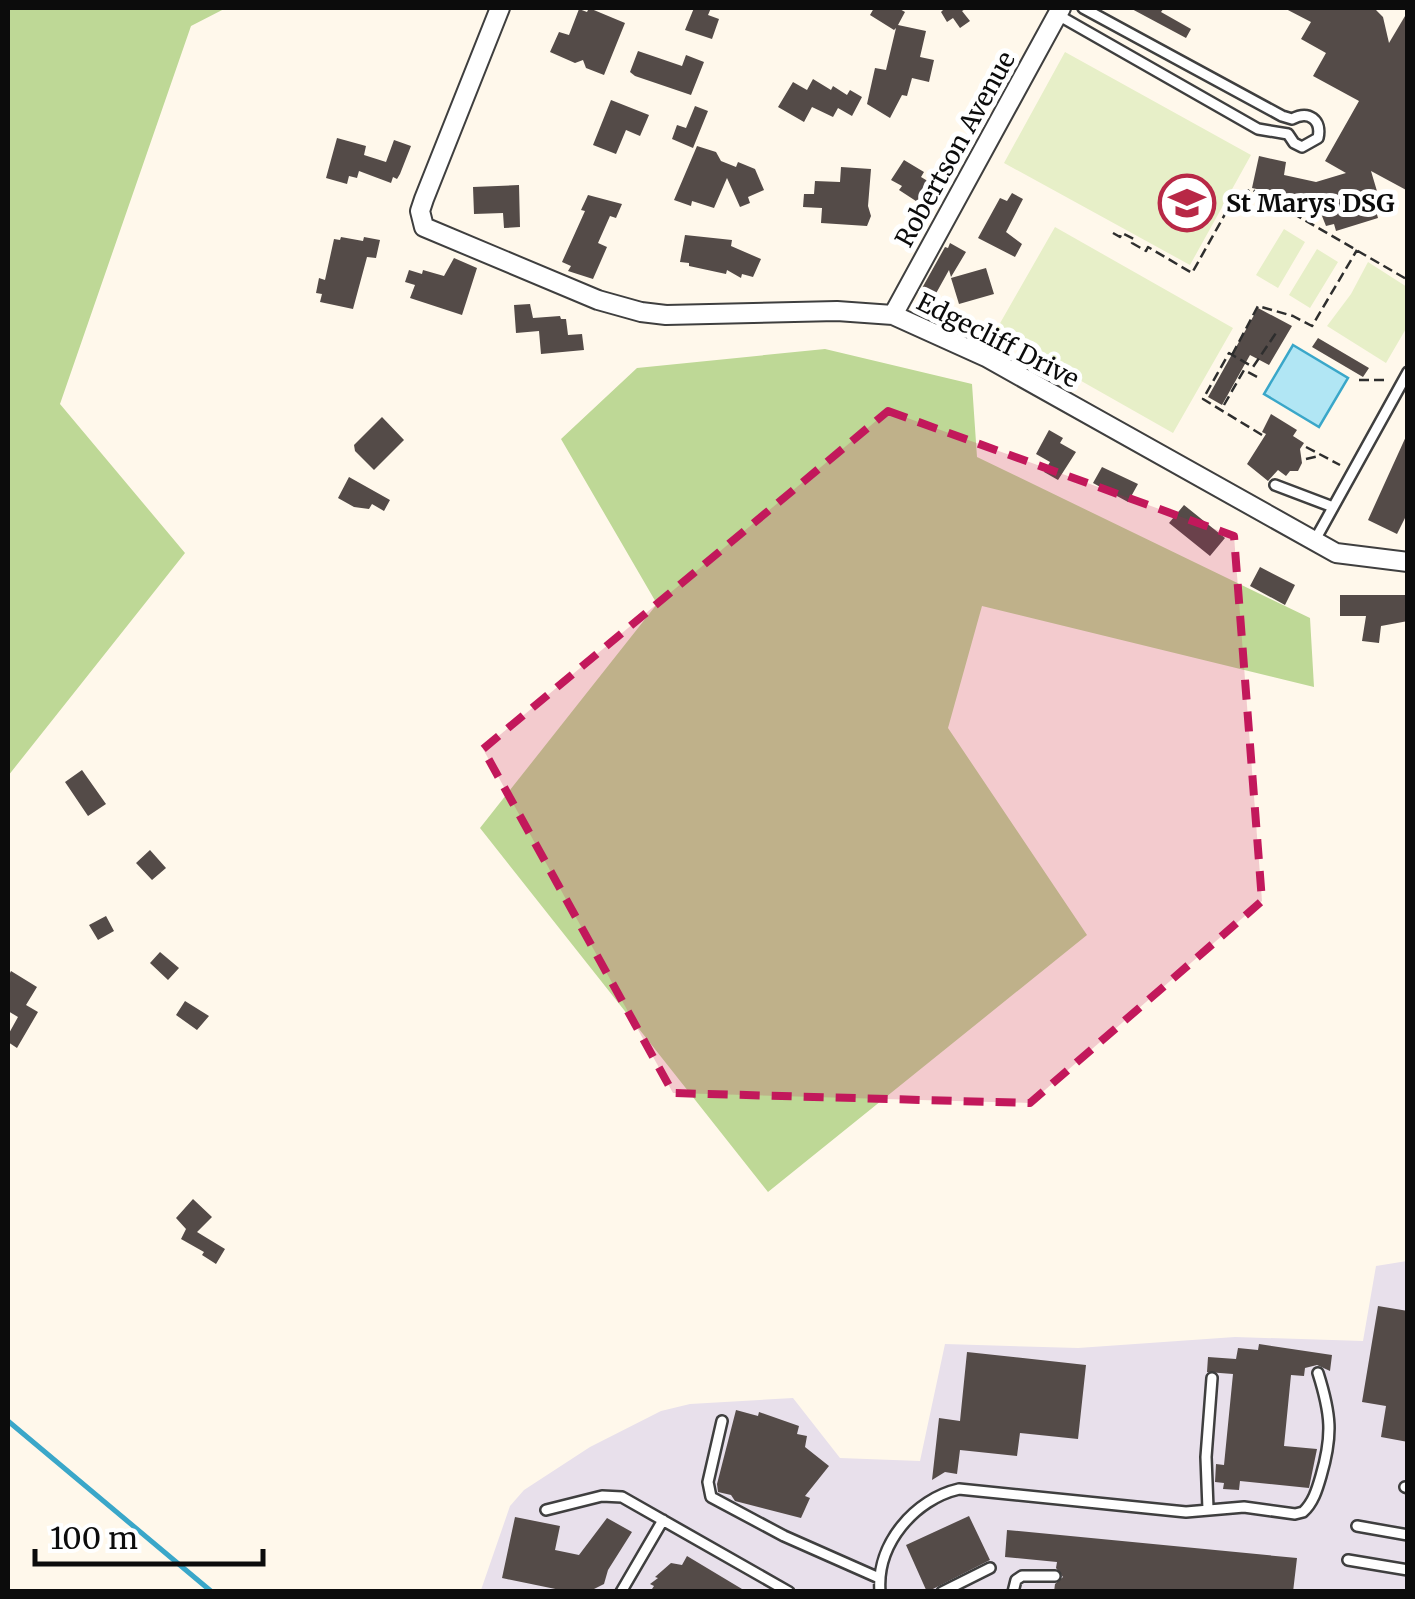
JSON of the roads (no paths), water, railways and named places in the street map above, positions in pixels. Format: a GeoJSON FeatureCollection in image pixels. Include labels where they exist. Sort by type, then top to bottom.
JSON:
{"type":"FeatureCollection","features":[{"type":"Feature","properties":{"kind":"street","name":"Edgecliff Drive"},"geometry":{"type":"LineString","coordinates":[[500,8],[424,198],[420,211],[424,227],[598,300],[640,312],[893,315],[986,357],[1314,542],[1350,557],[1408,562]]}},
{"type":"Feature","properties":{"kind":"street","name":"Robertson Avenue"},"geometry":{"type":"LineString","coordinates":[[893,315],[1059,11]]}},
{"type":"Feature","properties":{"kind":"lane"},"geometry":{"type":"LineString","coordinates":[[1059,11],[1258,129],[1288,134],[1302,146],[1318,138],[1317,120],[1310,115],[1300,114],[1292,119],[1282,116],[1082,8]]}},
{"type":"Feature","properties":{"kind":"lane"},"geometry":{"type":"LineString","coordinates":[[1314,542],[1408,372]]}},
{"type":"Feature","properties":{"kind":"lane"},"geometry":{"type":"LineString","coordinates":[[1275,484],[1333,508]]}},
{"type":"Feature","properties":{"kind":"lane"},"geometry":{"type":"LineString","coordinates":[[880,1592],[879,1578],[888,1550],[902,1525],[925,1501],[959,1489],[1186,1512],[1244,1507],[1296,1514],[1307,1509],[1319,1484],[1330,1442],[1329,1413],[1318,1373]]}},
{"type":"Feature","properties":{"kind":"lane"},"geometry":{"type":"LineString","coordinates":[[1208,1509],[1206,1457],[1212,1378]]}},
{"type":"Feature","properties":{"kind":"lane"},"geometry":{"type":"LineString","coordinates":[[722,1421],[708,1482],[711,1497],[784,1536],[879,1578]]}},
{"type":"Feature","properties":{"kind":"lane"},"geometry":{"type":"LineString","coordinates":[[546,1510],[611,1495],[636,1504],[789,1592]]}},
{"type":"Feature","properties":{"kind":"lane"},"geometry":{"type":"LineString","coordinates":[[620,1592],[663,1520]]}},
{"type":"Feature","properties":{"kind":"lane"},"geometry":{"type":"LineString","coordinates":[[1357,1526],[1408,1535]]}},
{"type":"Feature","properties":{"kind":"lane"},"geometry":{"type":"LineString","coordinates":[[1348,1560],[1408,1570]]}},
{"type":"Feature","properties":{"kind":"lane"},"geometry":{"type":"LineString","coordinates":[[942,1592],[990,1568]]}},
{"type":"Feature","properties":{"kind":"lane"},"geometry":{"type":"LineString","coordinates":[[1013,1592],[1016,1580],[1022,1576],[1055,1576]]}},
{"type":"Feature","properties":{"kind":"water"},"geometry":{"type":"Polygon","coordinates":[[[1293,345],[1348,378],[1319,427],[1264,394],[1293,345]]]}},
{"type":"Feature","properties":{"kind":"waterway"},"geometry":{"type":"LineString","coordinates":[[8,1421],[212,1592]]}},
{"type":"Feature","properties":{"kind":"place","name":"St Marys DSG"},"geometry":{"type":"Point","coordinates":[1187,203]}}]}
